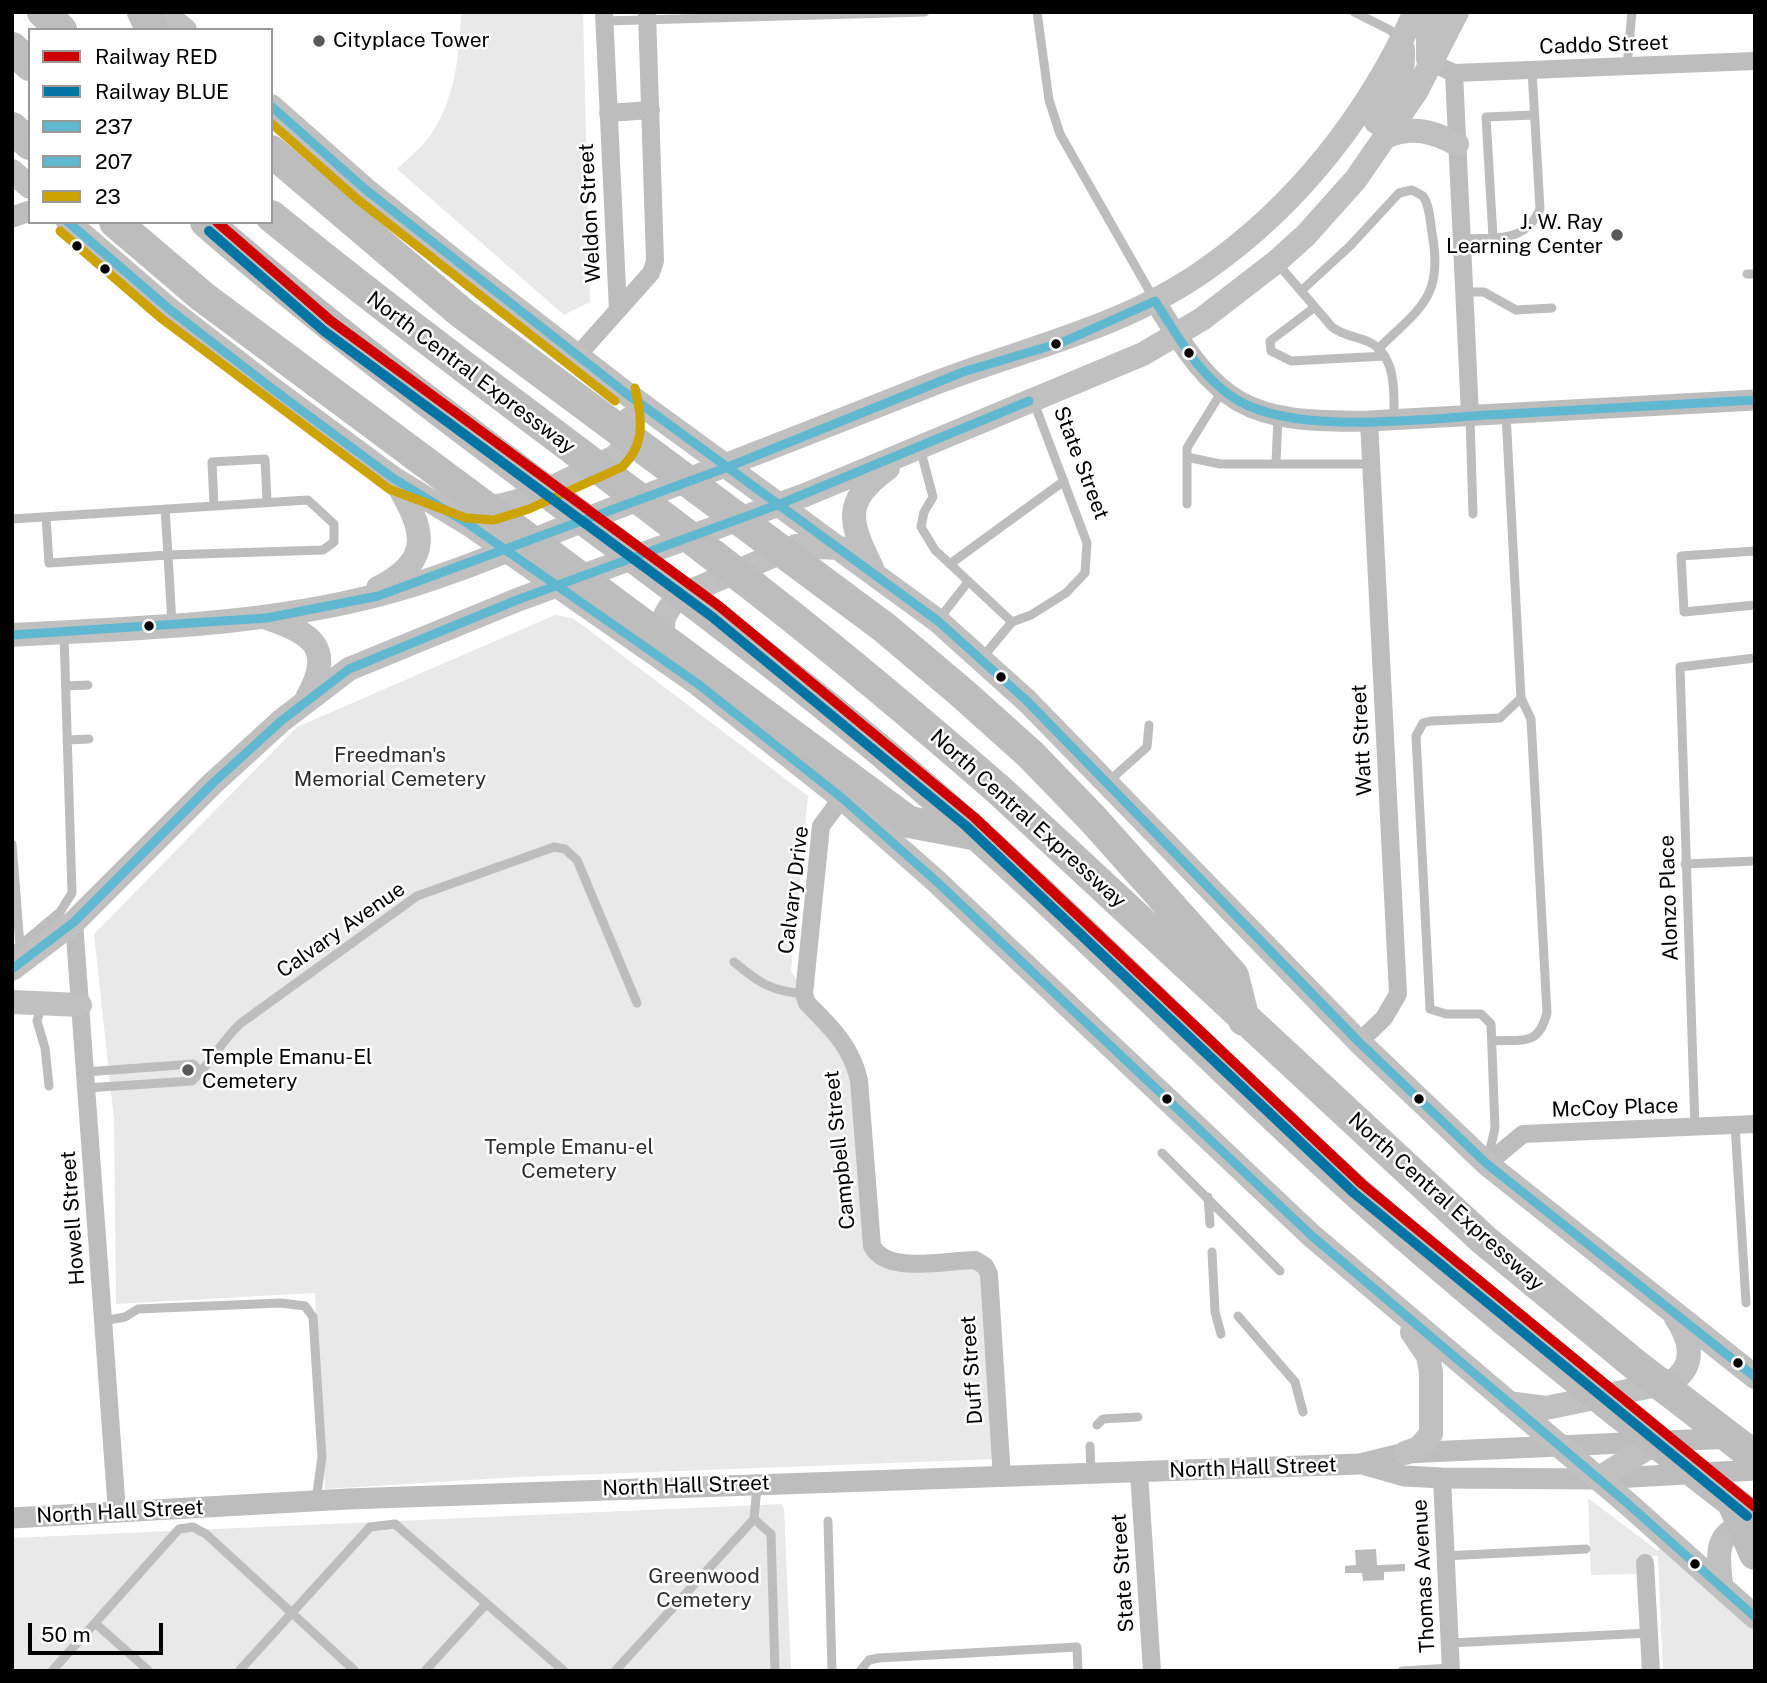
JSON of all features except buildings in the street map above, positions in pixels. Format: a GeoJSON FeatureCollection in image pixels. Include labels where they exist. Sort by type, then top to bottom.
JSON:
{"type":"FeatureCollection","features":[{"type":"Feature","properties":{"kind":"highway"},"geometry":{"type":"LineString","coordinates":[[43,12],[59,28]]}},
{"type":"Feature","properties":{"kind":"highway"},"geometry":{"type":"LineString","coordinates":[[143,12],[151,28]]}},
{"type":"Feature","properties":{"kind":"highway"},"geometry":{"type":"LineString","coordinates":[[12,48],[28,63]]}},
{"type":"Feature","properties":{"kind":"highway"},"geometry":{"type":"LineString","coordinates":[[12,128],[28,142]]}},
{"type":"Feature","properties":{"kind":"highway"},"geometry":{"type":"LineString","coordinates":[[273,153],[463,314],[885,628],[962,693],[1030,754],[1233,976],[1245,1021]]}},
{"type":"Feature","properties":{"kind":"highway","name":"North Central Expressway"},"geometry":{"type":"LineString","coordinates":[[273,218],[448,358],[732,570],[852,665],[999,790],[1484,1240],[1751,1464]]}},
{"type":"Feature","properties":{"kind":"highway"},"geometry":{"type":"LineString","coordinates":[[118,224],[204,297],[909,822],[978,835]]}},
{"type":"Feature","properties":{"kind":"highway"},"geometry":{"type":"LineString","coordinates":[[208,224],[382,366],[750,643],[978,835],[1362,1197],[1512,1325],[1747,1514],[1755,1554]]}},
{"type":"Feature","properties":{"kind":"main road"},"geometry":{"type":"LineString","coordinates":[[163,12],[182,28]]}},
{"type":"Feature","properties":{"kind":"main road"},"geometry":{"type":"LineString","coordinates":[[12,635],[267,618],[420,583],[720,469],[963,372],[1063,342],[1155,301],[1207,269],[1244,241],[1308,178],[1352,125],[1402,40],[1415,12]]}},
{"type":"Feature","properties":{"kind":"main road"},"geometry":{"type":"LineString","coordinates":[[1432,63],[1428,59],[1426,45],[1433,12]]}},
{"type":"Feature","properties":{"kind":"main road"},"geometry":{"type":"LineString","coordinates":[[15,956],[74,922],[212,784],[303,704],[349,669],[567,582],[771,508],[1143,354],[1176,336],[1276,262],[1306,235],[1356,180],[1432,63],[1457,12]]}},
{"type":"Feature","properties":{"kind":"main road"},"geometry":{"type":"LineString","coordinates":[[1356,180],[1355,164],[1359,147],[1395,94],[1402,74],[1402,40]]}},
{"type":"Feature","properties":{"kind":"main road"},"geometry":{"type":"LineString","coordinates":[[273,108],[365,189],[720,469],[771,508],[842,549],[937,621],[1108,782],[1359,1042],[1487,1164],[1755,1377]]}},
{"type":"Feature","properties":{"kind":"main road"},"geometry":{"type":"LineString","coordinates":[[1387,136],[1404,129],[1422,130],[1457,144]]}},
{"type":"Feature","properties":{"kind":"main road"},"geometry":{"type":"LineString","coordinates":[[12,171],[28,185]]}},
{"type":"Feature","properties":{"kind":"main road"},"geometry":{"type":"LineString","coordinates":[[70,224],[169,309],[393,478],[517,547],[567,582],[842,798],[936,881],[1312,1236],[1401,1314],[1558,1448],[1615,1474],[1721,1586],[1755,1617]]}},
{"type":"Feature","properties":{"kind":"main road"},"geometry":{"type":"LineString","coordinates":[[393,478],[470,506],[492,508],[524,498],[615,457],[625,445],[630,422],[623,391]]}},
{"type":"Feature","properties":{"kind":"main road"},"geometry":{"type":"LineString","coordinates":[[874,572],[855,528],[858,498],[864,486],[915,449]]}},
{"type":"Feature","properties":{"kind":"main road"},"geometry":{"type":"LineString","coordinates":[[336,604],[381,587],[405,570],[417,556],[420,540],[418,524],[393,478]]}},
{"type":"Feature","properties":{"kind":"main road"},"geometry":{"type":"LineString","coordinates":[[698,684],[669,647],[662,624],[670,604],[684,594],[796,546],[842,549]]}},
{"type":"Feature","properties":{"kind":"main road"},"geometry":{"type":"LineString","coordinates":[[267,618],[302,631],[315,644],[319,653],[319,675],[303,704]]}},
{"type":"Feature","properties":{"kind":"main road"},"geometry":{"type":"LineString","coordinates":[[12,1002],[80,1005]]}},
{"type":"Feature","properties":{"kind":"main road"},"geometry":{"type":"LineString","coordinates":[[1505,1402],[1537,1409],[1671,1382],[1679,1377],[1690,1349],[1685,1331],[1670,1309]]}},
{"type":"Feature","properties":{"kind":"main road"},"geometry":{"type":"LineString","coordinates":[[1401,1314],[1428,1356],[1432,1372],[1431,1434],[1419,1448],[1405,1453]]}},
{"type":"Feature","properties":{"kind":"main road"},"geometry":{"type":"LineString","coordinates":[[1615,1474],[1644,1450],[1665,1442]]}},
{"type":"Feature","properties":{"kind":"main road"},"geometry":{"type":"LineString","coordinates":[[1721,1586],[1719,1546],[1726,1533],[1739,1525],[1747,1514]]}},
{"type":"Feature","properties":{"kind":"street","name":"Weldon Street"},"geometry":{"type":"LineString","coordinates":[[578,355],[651,273],[655,261],[647,16]]}},
{"type":"Feature","properties":{"kind":"street","name":"Weldon Street"},"geometry":{"type":"LineString","coordinates":[[604,17],[618,310]]}},
{"type":"Feature","properties":{"kind":"street","name":"Caddo Street"},"geometry":{"type":"LineString","coordinates":[[1454,73],[1755,61]]}},
{"type":"Feature","properties":{"kind":"street"},"geometry":{"type":"LineString","coordinates":[[1432,63],[1454,73],[1470,415]]}},
{"type":"Feature","properties":{"kind":"street","name":"Weldon Street"},"geometry":{"type":"LineString","coordinates":[[608,113],[651,110]]}},
{"type":"Feature","properties":{"kind":"street"},"geometry":{"type":"LineString","coordinates":[[1155,301],[1192,359],[1223,390],[1245,405],[1278,417],[1324,422],[1369,421],[1755,400]]}},
{"type":"Feature","properties":{"kind":"street","name":"Watt Street"},"geometry":{"type":"LineString","coordinates":[[1359,1042],[1384,1018],[1398,994],[1369,421]]}},
{"type":"Feature","properties":{"kind":"street","name":"Calvary Drive"},"geometry":{"type":"LineString","coordinates":[[804,993],[821,826],[842,798]]}},
{"type":"Feature","properties":{"kind":"street","name":"Howell Street"},"geometry":{"type":"LineString","coordinates":[[74,922],[117,1512]]}},
{"type":"Feature","properties":{"kind":"street","name":"Campbell Street"},"geometry":{"type":"LineString","coordinates":[[804,993],[807,1003],[849,1049],[855,1063],[859,1080],[872,1246],[877,1256],[894,1264],[979,1262]]}},
{"type":"Feature","properties":{"kind":"street","name":"McCoy Place"},"geometry":{"type":"LineString","coordinates":[[1487,1164],[1523,1134],[1755,1124]]}},
{"type":"Feature","properties":{"kind":"street","name":"Duff Street"},"geometry":{"type":"LineString","coordinates":[[979,1262],[989,1274],[1002,1478]]}},
{"type":"Feature","properties":{"kind":"street","name":"North Hall Street"},"geometry":{"type":"LineString","coordinates":[[12,1518],[316,1500],[1360,1464],[1405,1453],[1755,1437]]}},
{"type":"Feature","properties":{"kind":"street","name":"North Hall Street"},"geometry":{"type":"LineString","coordinates":[[1360,1464],[1404,1476],[1442,1478],[1615,1474],[1751,1464]]}},
{"type":"Feature","properties":{"kind":"street","name":"State Street"},"geometry":{"type":"LineString","coordinates":[[1139,1473],[1152,1671]]}},
{"type":"Feature","properties":{"kind":"street","name":"Thomas Avenue"},"geometry":{"type":"LineString","coordinates":[[1442,1478],[1451,1670]]}},
{"type":"Feature","properties":{"kind":"street"},"geometry":{"type":"LineString","coordinates":[[1645,1563],[1651,1671]]}},
{"type":"Feature","properties":{"kind":"lane"},"geometry":{"type":"LineString","coordinates":[[604,17],[925,12]]}},
{"type":"Feature","properties":{"kind":"lane"},"geometry":{"type":"LineString","coordinates":[[1037,12],[1049,100],[1060,134],[1155,301]]}},
{"type":"Feature","properties":{"kind":"lane"},"geometry":{"type":"LineString","coordinates":[[1354,12],[1390,30],[1402,40]]}},
{"type":"Feature","properties":{"kind":"lane"},"geometry":{"type":"LineString","coordinates":[[1628,66],[1632,12]]}},
{"type":"Feature","properties":{"kind":"lane"},"geometry":{"type":"LineString","coordinates":[[1462,239],[1518,235],[1533,225],[1540,209],[1532,70]]}},
{"type":"Feature","properties":{"kind":"lane"},"geometry":{"type":"LineString","coordinates":[[1493,237],[1486,117],[1534,115]]}},
{"type":"Feature","properties":{"kind":"lane"},"geometry":{"type":"LineString","coordinates":[[1301,291],[1350,246],[1399,193],[1412,190],[1423,196],[1436,253],[1433,291],[1427,302],[1381,352],[1291,361],[1271,351],[1270,341],[1315,307]]}},
{"type":"Feature","properties":{"kind":"lane"},"geometry":{"type":"LineString","coordinates":[[1276,262],[1340,333],[1369,342],[1381,352],[1393,379],[1394,419]]}},
{"type":"Feature","properties":{"kind":"lane"},"geometry":{"type":"LineString","coordinates":[[1465,292],[1484,292],[1516,310],[1552,308]]}},
{"type":"Feature","properties":{"kind":"lane"},"geometry":{"type":"LineString","coordinates":[[1187,504],[1187,448],[1195,431],[1223,390]]}},
{"type":"Feature","properties":{"kind":"lane","name":"State Street"},"geometry":{"type":"LineString","coordinates":[[981,660],[1012,622],[1031,615],[1066,593],[1085,573],[1087,543],[1033,400]]}},
{"type":"Feature","properties":{"kind":"lane"},"geometry":{"type":"LineString","coordinates":[[1493,1041],[1533,1039],[1540,1033],[1547,1013],[1531,719],[1521,698],[1506,414]]}},
{"type":"Feature","properties":{"kind":"lane"},"geometry":{"type":"LineString","coordinates":[[1470,415],[1473,514]]}},
{"type":"Feature","properties":{"kind":"lane"},"geometry":{"type":"LineString","coordinates":[[1276,463],[1278,417]]}},
{"type":"Feature","properties":{"kind":"lane"},"geometry":{"type":"LineString","coordinates":[[915,449],[933,497],[924,512],[921,527],[935,550],[1012,622]]}},
{"type":"Feature","properties":{"kind":"lane"},"geometry":{"type":"LineString","coordinates":[[1187,457],[1220,464],[1372,464]]}},
{"type":"Feature","properties":{"kind":"lane"},"geometry":{"type":"LineString","coordinates":[[214,506],[212,462],[265,458],[267,502]]}},
{"type":"Feature","properties":{"kind":"lane"},"geometry":{"type":"LineString","coordinates":[[950,564],[1064,481]]}},
{"type":"Feature","properties":{"kind":"lane"},"geometry":{"type":"LineString","coordinates":[[12,519],[308,500],[334,524],[334,542],[323,550],[312,551],[168,555],[49,563],[46,517]]}},
{"type":"Feature","properties":{"kind":"lane"},"geometry":{"type":"LineString","coordinates":[[165,509],[172,625]]}},
{"type":"Feature","properties":{"kind":"lane"},"geometry":{"type":"LineString","coordinates":[[1755,551],[1681,556],[1684,612],[1755,605]]}},
{"type":"Feature","properties":{"kind":"lane"},"geometry":{"type":"LineString","coordinates":[[937,621],[968,582]]}},
{"type":"Feature","properties":{"kind":"lane"},"geometry":{"type":"LineString","coordinates":[[15,956],[60,912],[72,892],[64,632]]}},
{"type":"Feature","properties":{"kind":"lane","name":"Alonzo Place"},"geometry":{"type":"LineString","coordinates":[[1695,1128],[1680,667],[1755,658]]}},
{"type":"Feature","properties":{"kind":"lane"},"geometry":{"type":"LineString","coordinates":[[66,686],[88,685]]}},
{"type":"Feature","properties":{"kind":"lane"},"geometry":{"type":"LineString","coordinates":[[1487,1164],[1495,1128],[1491,1024],[1481,1014],[1446,1014],[1430,1009],[1416,736],[1423,723],[1432,721],[1500,718],[1521,698]]}},
{"type":"Feature","properties":{"kind":"lane"},"geometry":{"type":"LineString","coordinates":[[1108,782],[1147,747],[1149,725]]}},
{"type":"Feature","properties":{"kind":"lane"},"geometry":{"type":"LineString","coordinates":[[67,740],[89,739]]}},
{"type":"Feature","properties":{"kind":"lane"},"geometry":{"type":"LineString","coordinates":[[12,844],[15,956]]}},
{"type":"Feature","properties":{"kind":"lane","name":"Calvary Avenue"},"geometry":{"type":"LineString","coordinates":[[202,1072],[223,1038],[241,1023],[417,896],[554,847],[565,849],[577,860],[637,1003]]}},
{"type":"Feature","properties":{"kind":"lane"},"geometry":{"type":"LineString","coordinates":[[1685,864],[1755,861]]}},
{"type":"Feature","properties":{"kind":"lane"},"geometry":{"type":"LineString","coordinates":[[734,962],[761,984],[782,992],[804,993]]}},
{"type":"Feature","properties":{"kind":"lane"},"geometry":{"type":"LineString","coordinates":[[42,1003],[37,1021],[45,1048],[49,1086]]}},
{"type":"Feature","properties":{"kind":"lane"},"geometry":{"type":"LineString","coordinates":[[193,1064],[202,1072],[192,1081],[85,1080],[193,1064]]}},
{"type":"Feature","properties":{"kind":"lane"},"geometry":{"type":"LineString","coordinates":[[1735,1125],[1746,1303]]}},
{"type":"Feature","properties":{"kind":"lane"},"geometry":{"type":"LineString","coordinates":[[1161,1153],[1280,1271]]}},
{"type":"Feature","properties":{"kind":"lane"},"geometry":{"type":"LineString","coordinates":[[1208,1197],[1210,1224]]}},
{"type":"Feature","properties":{"kind":"lane"},"geometry":{"type":"LineString","coordinates":[[1212,1252],[1215,1312],[1222,1334]]}},
{"type":"Feature","properties":{"kind":"lane"},"geometry":{"type":"LineString","coordinates":[[103,1321],[125,1317],[138,1309],[300,1303],[313,1317],[322,1457],[316,1500]]}},
{"type":"Feature","properties":{"kind":"lane"},"geometry":{"type":"LineString","coordinates":[[1238,1316],[1295,1382],[1303,1412]]}},
{"type":"Feature","properties":{"kind":"lane"},"geometry":{"type":"LineString","coordinates":[[1097,1425],[1103,1419],[1138,1417]]}},
{"type":"Feature","properties":{"kind":"lane"},"geometry":{"type":"LineString","coordinates":[[1090,1446],[1091,1475]]}},
{"type":"Feature","properties":{"kind":"lane"},"geometry":{"type":"LineString","coordinates":[[615,1671],[754,1519],[757,1484]]}},
{"type":"Feature","properties":{"kind":"lane"},"geometry":{"type":"LineString","coordinates":[[754,1519],[771,1534],[775,1671]]}},
{"type":"Feature","properties":{"kind":"lane"},"geometry":{"type":"LineString","coordinates":[[828,1521],[832,1671]]}},
{"type":"Feature","properties":{"kind":"lane"},"geometry":{"type":"LineString","coordinates":[[239,1671],[370,1527],[395,1524],[564,1671]]}},
{"type":"Feature","properties":{"kind":"lane"},"geometry":{"type":"LineString","coordinates":[[52,1671],[179,1529],[193,1527],[206,1534],[355,1671]]}},
{"type":"Feature","properties":{"kind":"lane"},"geometry":{"type":"LineString","coordinates":[[1444,1556],[1586,1549]]}},
{"type":"Feature","properties":{"kind":"lane"},"geometry":{"type":"LineString","coordinates":[[425,1671],[486,1604]]}},
{"type":"Feature","properties":{"kind":"lane"},"geometry":{"type":"LineString","coordinates":[[96,1623],[149,1671]]}},
{"type":"Feature","properties":{"kind":"lane"},"geometry":{"type":"LineString","coordinates":[[1450,1643],[1649,1633]]}},
{"type":"Feature","properties":{"kind":"lane"},"geometry":{"type":"LineString","coordinates":[[860,1671],[869,1660],[879,1658],[1077,1647],[1078,1671]]}},
{"type":"Feature","properties":{"kind":"lane"},"geometry":{"type":"LineString","coordinates":[[1402,1671],[1451,1670]]}},
{"type":"Feature","properties":{"kind":"green space"},"geometry":{"type":"Polygon","coordinates":[[[461,12],[583,12],[590,302],[564,315],[397,169],[429,138],[446,105],[455,75],[461,12]]]}},
{"type":"Feature","properties":{"kind":"green space","name":"Temple Emanu-el Cemetery"},"geometry":{"type":"Polygon","coordinates":[[[555,615],[573,618],[808,796],[791,971],[848,1062],[853,1084],[867,1252],[878,1262],[902,1271],[928,1271],[970,1265],[982,1275],[997,1459],[519,1477],[325,1489],[315,1293],[116,1304],[114,1120],[94,934],[297,727],[555,615]]]}},
{"type":"Feature","properties":{"kind":"green space"},"geometry":{"type":"Polygon","coordinates":[[[1588,1498],[1658,1551],[1661,1545],[1755,1624],[1755,1671],[1663,1671],[1658,1556],[1637,1557],[1636,1574],[1591,1575],[1588,1498]]]}},
{"type":"Feature","properties":{"kind":"green space","name":"Greenwood Cemetery"},"geometry":{"type":"Polygon","coordinates":[[[782,1504],[791,1671],[12,1671],[12,1538],[782,1504]]]}},
{"type":"Feature","properties":{"kind":"shaded area"},"geometry":{"type":"Polygon","coordinates":[[[1376,1549],[1377,1565],[1405,1564],[1405,1571],[1384,1572],[1384,1580],[1363,1581],[1362,1573],[1345,1573],[1345,1566],[1356,1565],[1355,1550],[1376,1549]]]}},
{"type":"Feature","properties":{"kind":"rail line","name":"RED"},"geometry":{"type":"LineString","coordinates":[[219,224],[331,321],[719,606],[974,817],[1362,1184],[1755,1507]]}},
{"type":"Feature","properties":{"kind":"rail line","name":"BLUE"},"geometry":{"type":"LineString","coordinates":[[209,231],[324,331],[711,616],[966,826],[1354,1193],[1747,1516]]}},
{"type":"Feature","properties":{"kind":"transit line","name":"237"},"geometry":{"type":"LineString","coordinates":[[273,108],[365,189],[623,391],[938,621],[1027,701],[1359,1042],[1487,1164],[1755,1377]]}},
{"type":"Feature","properties":{"kind":"transit line","name":"23"},"geometry":{"type":"LineString","coordinates":[[273,125],[357,199],[615,401]]}},
{"type":"Feature","properties":{"kind":"transit line","name":"237"},"geometry":{"type":"LineString","coordinates":[[70,224],[169,309],[274,390],[393,478],[470,525],[698,684],[842,798],[936,881],[1312,1236],[1627,1503],[1755,1617]]}},
{"type":"Feature","properties":{"kind":"transit line","name":"23"},"geometry":{"type":"LineString","coordinates":[[60,231],[162,319],[389,489],[466,518],[494,520],[529,509],[622,467],[639,440],[640,420],[635,388]]}},
{"type":"Feature","properties":{"kind":"transit line","name":"207"},"geometry":{"type":"LineString","coordinates":[[12,635],[267,618],[378,596],[728,467],[963,372],[1063,342],[1155,301],[1191,356],[1225,392],[1266,412],[1297,419],[1332,422],[1406,421],[1755,400]]}},
{"type":"Feature","properties":{"kind":"transit line","name":"207"},"geometry":{"type":"LineString","coordinates":[[12,969],[74,922],[212,784],[281,721],[349,669],[517,600],[780,504],[1029,401]]}},
{"type":"Feature","properties":{"kind":"place","name":"Cityplace Tower"},"geometry":{"type":"Point","coordinates":[319,41]}},
{"type":"Feature","properties":{"kind":"place","name":"J. W. Ray Learning Center"},"geometry":{"type":"Point","coordinates":[1617,235]}},
{"type":"Feature","properties":{"kind":"place","name":"Temple Emanu-El Cemetery"},"geometry":{"type":"Point","coordinates":[188,1070]}},
{"type":"Feature","properties":{"kind":"park label","name":"Freedman's Memorial Cemetery"},"geometry":{"type":"Point","coordinates":[390,768]}}]}
